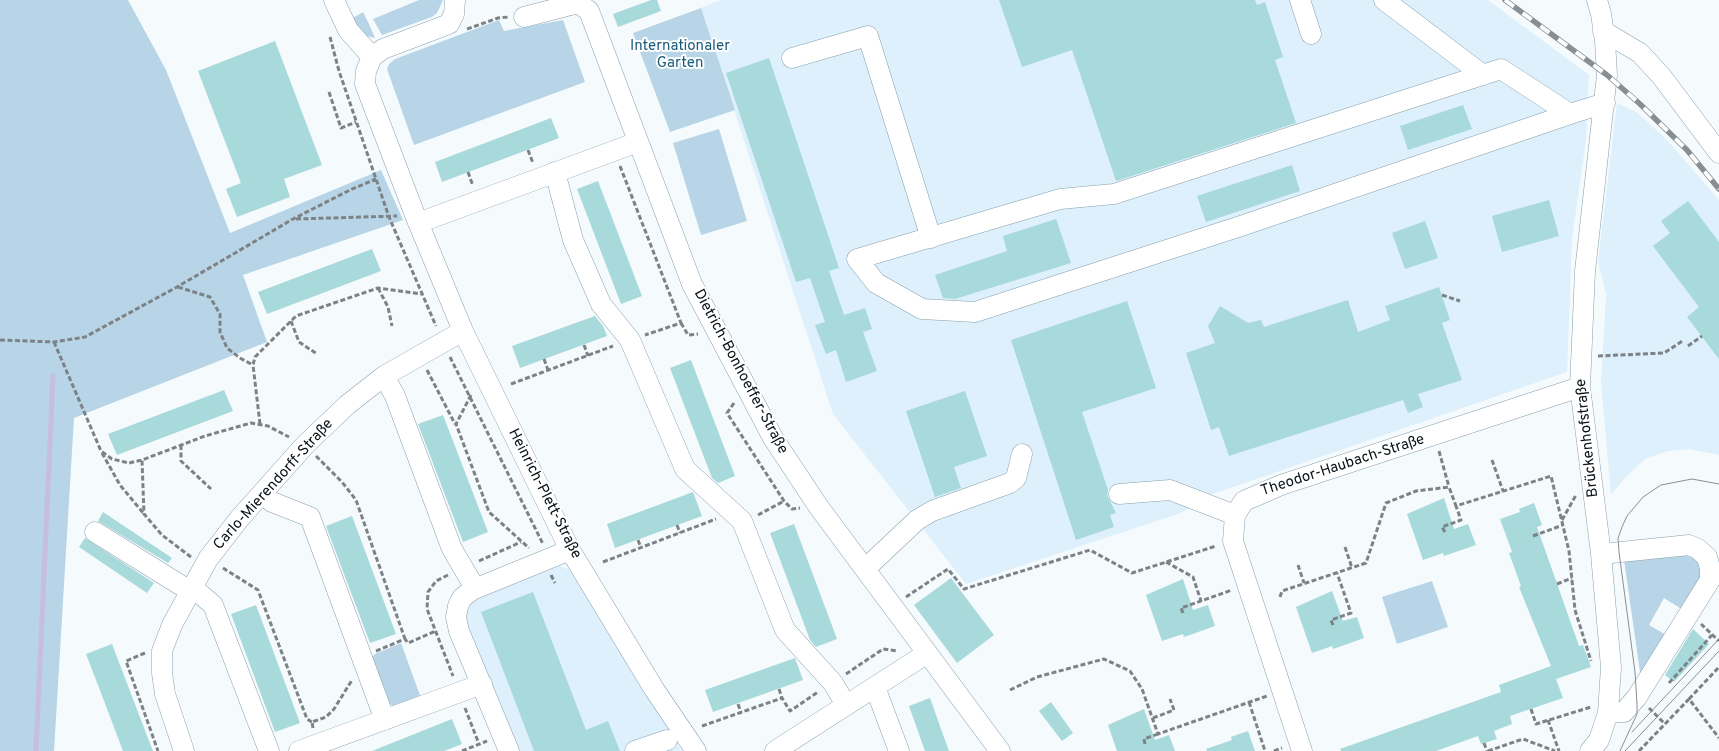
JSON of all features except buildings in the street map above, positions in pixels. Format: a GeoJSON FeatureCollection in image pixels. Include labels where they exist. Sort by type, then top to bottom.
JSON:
{"type":"FeatureCollection","features":[{"type":"Feature","properties":{"kind":"street"},"geometry":{"type":"LineString","coordinates":[[334,0],[348,30],[372,57],[383,49],[449,24],[454,14],[455,0]]}},
{"type":"Feature","properties":{"kind":"street"},"geometry":{"type":"LineString","coordinates":[[1300,0],[1311,34]]}},
{"type":"Feature","properties":{"kind":"street"},"geometry":{"type":"LineString","coordinates":[[1384,0],[1484,75]]}},
{"type":"Feature","properties":{"kind":"street","name":"Brückenhofstraße"},"geometry":{"type":"LineString","coordinates":[[1590,751],[1600,740],[1608,713],[1611,667],[1602,554],[1580,388],[1585,271],[1607,75],[1603,31],[1596,0]]}},
{"type":"Feature","properties":{"kind":"street","name":"Dietrich-Bonhoeffer-Straße"},"geometry":{"type":"LineString","coordinates":[[524,17],[578,2],[589,11],[692,284],[773,438],[818,506],[926,654],[1000,751]]}},
{"type":"Feature","properties":{"kind":"street"},"geometry":{"type":"LineString","coordinates":[[1603,31],[1624,41],[1651,65],[1719,153]]}},
{"type":"Feature","properties":{"kind":"street"},"geometry":{"type":"LineString","coordinates":[[792,58],[868,36],[931,238]]}},
{"type":"Feature","properties":{"kind":"street","name":"Heinrich-Plett-Straße"},"geometry":{"type":"LineString","coordinates":[[372,57],[366,71],[365,84],[416,219],[463,331],[570,550],[654,688],[696,751]]}},
{"type":"Feature","properties":{"kind":"street"},"geometry":{"type":"LineString","coordinates":[[1570,114],[1501,70],[1114,194],[1060,199],[857,260],[876,282],[922,309],[975,312],[1241,226],[1605,103]]}},
{"type":"Feature","properties":{"kind":"street"},"geometry":{"type":"LineString","coordinates":[[416,219],[638,142]]}},
{"type":"Feature","properties":{"kind":"street"},"geometry":{"type":"LineString","coordinates":[[556,172],[573,240],[601,304],[630,340],[684,469],[742,521],[785,630],[833,683],[846,705]]}},
{"type":"Feature","properties":{"kind":"street","name":"Carlo-Mierendorff-Straße"},"geometry":{"type":"LineString","coordinates":[[184,751],[165,694],[162,673],[162,650],[172,625],[208,559],[312,438],[347,405],[384,376],[463,331]]}},
{"type":"Feature","properties":{"kind":"street"},"geometry":{"type":"LineString","coordinates":[[384,376],[395,396],[452,549],[475,588]]}},
{"type":"Feature","properties":{"kind":"street","name":"Theodor-Haubach-Straße"},"geometry":{"type":"LineString","coordinates":[[1235,515],[1244,501],[1259,493],[1580,388]]}},
{"type":"Feature","properties":{"kind":"street"},"geometry":{"type":"LineString","coordinates":[[864,569],[925,516],[1010,483],[1016,478],[1022,454]]}},
{"type":"Feature","properties":{"kind":"street"},"geometry":{"type":"LineString","coordinates":[[1119,494],[1170,490],[1235,515],[1233,540],[1302,751]]}},
{"type":"Feature","properties":{"kind":"street"},"geometry":{"type":"LineString","coordinates":[[262,494],[272,502],[310,517],[385,720]]}},
{"type":"Feature","properties":{"kind":"street"},"geometry":{"type":"LineString","coordinates":[[95,532],[191,589],[213,605],[270,751]]}},
{"type":"Feature","properties":{"kind":"street"},"geometry":{"type":"LineString","coordinates":[[1602,554],[1689,545],[1698,548],[1707,558],[1710,568],[1710,580],[1637,697],[1624,712],[1608,713]]}},
{"type":"Feature","properties":{"kind":"street"},"geometry":{"type":"LineString","coordinates":[[506,743],[459,631],[456,617],[462,598],[475,588],[570,550]]}},
{"type":"Feature","properties":{"kind":"street"},"geometry":{"type":"LineString","coordinates":[[774,751],[926,654]]}},
{"type":"Feature","properties":{"kind":"street"},"geometry":{"type":"LineString","coordinates":[[299,751],[482,684]]}},
{"type":"Feature","properties":{"kind":"street"},"geometry":{"type":"LineString","coordinates":[[875,687],[899,751]]}},
{"type":"Feature","properties":{"kind":"street"},"geometry":{"type":"LineString","coordinates":[[635,751],[667,740]]}},
{"type":"Feature","properties":{"kind":"path"},"geometry":{"type":"LineString","coordinates":[[449,24],[462,31],[498,18],[524,17]]}},
{"type":"Feature","properties":{"kind":"path"},"geometry":{"type":"LineString","coordinates":[[328,92],[341,128],[356,122]]}},
{"type":"Feature","properties":{"kind":"path"},"geometry":{"type":"LineString","coordinates":[[511,384],[681,323],[614,150]]}},
{"type":"Feature","properties":{"kind":"path"},"geometry":{"type":"LineString","coordinates":[[0,340],[54,342],[85,337],[177,287],[293,220],[350,190],[376,179]]}},
{"type":"Feature","properties":{"kind":"path"},"geometry":{"type":"LineString","coordinates":[[293,220],[416,219]]}},
{"type":"Feature","properties":{"kind":"path"},"geometry":{"type":"LineString","coordinates":[[177,287],[210,297],[220,314],[220,332],[227,348],[253,365]]}},
{"type":"Feature","properties":{"kind":"path"},"geometry":{"type":"LineString","coordinates":[[260,424],[253,365],[255,357],[296,316],[378,288],[422,294]]}},
{"type":"Feature","properties":{"kind":"path"},"geometry":{"type":"LineString","coordinates":[[378,288],[388,307],[392,326]]}},
{"type":"Feature","properties":{"kind":"path"},"geometry":{"type":"LineString","coordinates":[[1442,295],[1460,301]]}},
{"type":"Feature","properties":{"kind":"path"},"geometry":{"type":"LineString","coordinates":[[291,321],[299,342],[317,354]]}},
{"type":"Feature","properties":{"kind":"path"},"geometry":{"type":"LineString","coordinates":[[1688,346],[1702,336]]}},
{"type":"Feature","properties":{"kind":"path"},"geometry":{"type":"LineString","coordinates":[[1582,357],[1664,353],[1684,340]]}},
{"type":"Feature","properties":{"kind":"path"},"geometry":{"type":"LineString","coordinates":[[54,342],[101,451],[120,485],[144,514]]}},
{"type":"Feature","properties":{"kind":"path"},"geometry":{"type":"LineString","coordinates":[[584,345],[588,356]]}},
{"type":"Feature","properties":{"kind":"path"},"geometry":{"type":"LineString","coordinates":[[419,355],[456,424],[489,512],[536,552]]}},
{"type":"Feature","properties":{"kind":"path"},"geometry":{"type":"LineString","coordinates":[[544,359],[548,370]]}},
{"type":"Feature","properties":{"kind":"path"},"geometry":{"type":"LineString","coordinates":[[603,562],[716,519],[742,521],[784,502],[727,413],[746,387]]}},
{"type":"Feature","properties":{"kind":"path"},"geometry":{"type":"LineString","coordinates":[[456,424],[471,395]]}},
{"type":"Feature","properties":{"kind":"path"},"geometry":{"type":"LineString","coordinates":[[1435,436],[1461,520],[1442,527],[1445,532]]}},
{"type":"Feature","properties":{"kind":"path"},"geometry":{"type":"LineString","coordinates":[[181,445],[181,460],[210,488]]}},
{"type":"Feature","properties":{"kind":"path"},"geometry":{"type":"LineString","coordinates":[[101,451],[112,458],[129,463],[142,460]]}},
{"type":"Feature","properties":{"kind":"path"},"geometry":{"type":"LineString","coordinates":[[1492,460],[1503,491]]}},
{"type":"Feature","properties":{"kind":"path"},"geometry":{"type":"LineString","coordinates":[[1456,506],[1551,476],[1569,551],[1575,610],[1593,667]]}},
{"type":"Feature","properties":{"kind":"path"},"geometry":{"type":"LineString","coordinates":[[1280,597],[1282,591],[1366,563],[1386,503],[1416,491],[1450,487]]}},
{"type":"Feature","properties":{"kind":"path"},"geometry":{"type":"LineString","coordinates":[[677,525],[680,533]]}},
{"type":"Feature","properties":{"kind":"path"},"geometry":{"type":"LineString","coordinates":[[1533,536],[1562,525]]}},
{"type":"Feature","properties":{"kind":"path"},"geometry":{"type":"LineString","coordinates":[[638,540],[640,548]]}},
{"type":"Feature","properties":{"kind":"path"},"geometry":{"type":"LineString","coordinates":[[892,606],[948,569],[964,589],[1090,550],[1132,573],[1233,540]]}},
{"type":"Feature","properties":{"kind":"path"},"geometry":{"type":"LineString","coordinates":[[1345,547],[1352,568]]}},
{"type":"Feature","properties":{"kind":"path"},"geometry":{"type":"LineString","coordinates":[[208,559],[258,590],[307,719],[312,722]]}},
{"type":"Feature","properties":{"kind":"path"},"geometry":{"type":"LineString","coordinates":[[1166,562],[1193,577],[1201,601]]}},
{"type":"Feature","properties":{"kind":"path"},"geometry":{"type":"LineString","coordinates":[[1298,565],[1304,584]]}},
{"type":"Feature","properties":{"kind":"path"},"geometry":{"type":"LineString","coordinates":[[1333,625],[1331,620],[1352,613],[1337,572]]}},
{"type":"Feature","properties":{"kind":"path"},"geometry":{"type":"LineString","coordinates":[[1557,584],[1572,578]]}},
{"type":"Feature","properties":{"kind":"path"},"geometry":{"type":"LineString","coordinates":[[1183,613],[1181,608],[1247,585]]}},
{"type":"Feature","properties":{"kind":"path"},"geometry":{"type":"LineString","coordinates":[[1667,685],[1712,635]]}},
{"type":"Feature","properties":{"kind":"path"},"geometry":{"type":"LineString","coordinates":[[1578,642],[1584,639]]}},
{"type":"Feature","properties":{"kind":"path"},"geometry":{"type":"LineString","coordinates":[[158,751],[126,661],[150,651],[162,650]]}},
{"type":"Feature","properties":{"kind":"path"},"geometry":{"type":"LineString","coordinates":[[1010,690],[1037,677],[1104,659],[1130,671],[1142,689],[1158,734]]}},
{"type":"Feature","properties":{"kind":"path"},"geometry":{"type":"LineString","coordinates":[[1639,751],[1719,667]]}},
{"type":"Feature","properties":{"kind":"path"},"geometry":{"type":"LineString","coordinates":[[1531,709],[1536,724],[1593,706],[1599,686],[1610,688]]}},
{"type":"Feature","properties":{"kind":"path"},"geometry":{"type":"LineString","coordinates":[[779,689],[782,698]]}},
{"type":"Feature","properties":{"kind":"path"},"geometry":{"type":"LineString","coordinates":[[1145,744],[1144,739],[1282,691]]}},
{"type":"Feature","properties":{"kind":"path"},"geometry":{"type":"LineString","coordinates":[[1152,718],[1174,710],[1170,699]]}},
{"type":"Feature","properties":{"kind":"path"},"geometry":{"type":"LineString","coordinates":[[1689,699],[1719,738]]}},
{"type":"Feature","properties":{"kind":"path"},"geometry":{"type":"LineString","coordinates":[[1249,702],[1265,751]]}},
{"type":"Feature","properties":{"kind":"path"},"geometry":{"type":"LineString","coordinates":[[738,704],[741,712]]}},
{"type":"Feature","properties":{"kind":"path"},"geometry":{"type":"LineString","coordinates":[[1647,706],[1665,724]]}},
{"type":"Feature","properties":{"kind":"path"},"geometry":{"type":"LineString","coordinates":[[1548,720],[1560,751]]}},
{"type":"Feature","properties":{"kind":"path"},"geometry":{"type":"LineString","coordinates":[[1484,743],[1487,751],[1523,739],[1555,751]]}},
{"type":"Feature","properties":{"kind":"path"},"geometry":{"type":"LineString","coordinates":[[462,751],[506,743]]}},
{"type":"Feature","properties":{"kind":"shaded area"},"geometry":{"type":"Polygon","coordinates":[[[720,0],[1488,0],[1589,75],[1586,140],[1572,239],[1567,372],[1210,495],[1181,513],[966,584],[833,414],[701,8],[720,0]]]}},
{"type":"Feature","properties":{"kind":"shaded area"},"geometry":{"type":"Polygon","coordinates":[[[1617,103],[1638,113],[1669,142],[1719,200],[1719,455],[1690,449],[1668,451],[1645,459],[1624,479],[1611,495],[1601,382],[1606,295],[1598,261],[1617,103]]]}},
{"type":"Feature","properties":{"kind":"shaded area"},"geometry":{"type":"Polygon","coordinates":[[[560,566],[570,570],[682,751],[514,751],[465,621],[466,604],[474,596],[548,567],[560,566]]]}},
{"type":"Feature","properties":{"kind":"green space"},"geometry":{"type":"Polygon","coordinates":[[[0,0],[128,0],[166,70],[230,233],[381,170],[403,220],[243,275],[267,342],[74,418],[54,751],[0,751],[0,0]]]}},
{"type":"Feature","properties":{"kind":"green space"},"geometry":{"type":"Polygon","coordinates":[[[419,0],[443,0],[437,13],[432,17],[382,35],[373,19],[419,0]]]}},
{"type":"Feature","properties":{"kind":"green space","name":"Internationaler Garten"},"geometry":{"type":"Polygon","coordinates":[[[701,8],[735,110],[670,132],[633,33],[701,8]]]}},
{"type":"Feature","properties":{"kind":"green space"},"geometry":{"type":"Polygon","coordinates":[[[363,12],[375,38],[366,36],[356,28],[353,18],[363,12]]]}},
{"type":"Feature","properties":{"kind":"green space"},"geometry":{"type":"Polygon","coordinates":[[[499,20],[504,31],[563,20],[585,82],[414,145],[387,69],[389,64],[395,59],[499,20]]]}},
{"type":"Feature","properties":{"kind":"green space"},"geometry":{"type":"Polygon","coordinates":[[[719,129],[747,221],[701,235],[673,143],[719,129]]]}},
{"type":"Feature","properties":{"kind":"green space"},"geometry":{"type":"Polygon","coordinates":[[[1685,552],[1698,556],[1704,567],[1701,582],[1683,610],[1664,598],[1649,625],[1668,636],[1641,679],[1624,560],[1685,552]]]}},
{"type":"Feature","properties":{"kind":"green space"},"geometry":{"type":"Polygon","coordinates":[[[1432,581],[1448,627],[1397,644],[1382,597],[1432,581]]]}},
{"type":"Feature","properties":{"kind":"green space"},"geometry":{"type":"Polygon","coordinates":[[[401,643],[421,698],[393,706],[383,698],[369,661],[375,654],[401,643]]]}},
{"type":"Feature","properties":{"kind":"waterway"},"geometry":{"type":"LineString","coordinates":[[36,751],[53,376]]}},
{"type":"Feature","properties":{"kind":"tram line"},"geometry":{"type":"LineString","coordinates":[[1620,751],[1637,714],[1635,672],[1619,552],[1618,538],[1622,527],[1627,516],[1643,497],[1661,485],[1692,479],[1719,484]]}},
{"type":"Feature","properties":{"kind":"tram line"},"geometry":{"type":"LineString","coordinates":[[1632,732],[1719,639]]}},
{"type":"Feature","properties":{"kind":"tram line"},"geometry":{"type":"LineString","coordinates":[[1625,751],[1719,651]]}},
{"type":"Feature","properties":{"kind":"railway"},"geometry":{"type":"LineString","coordinates":[[1505,0],[1607,75],[1640,104],[1687,150],[1719,189]]}}]}
